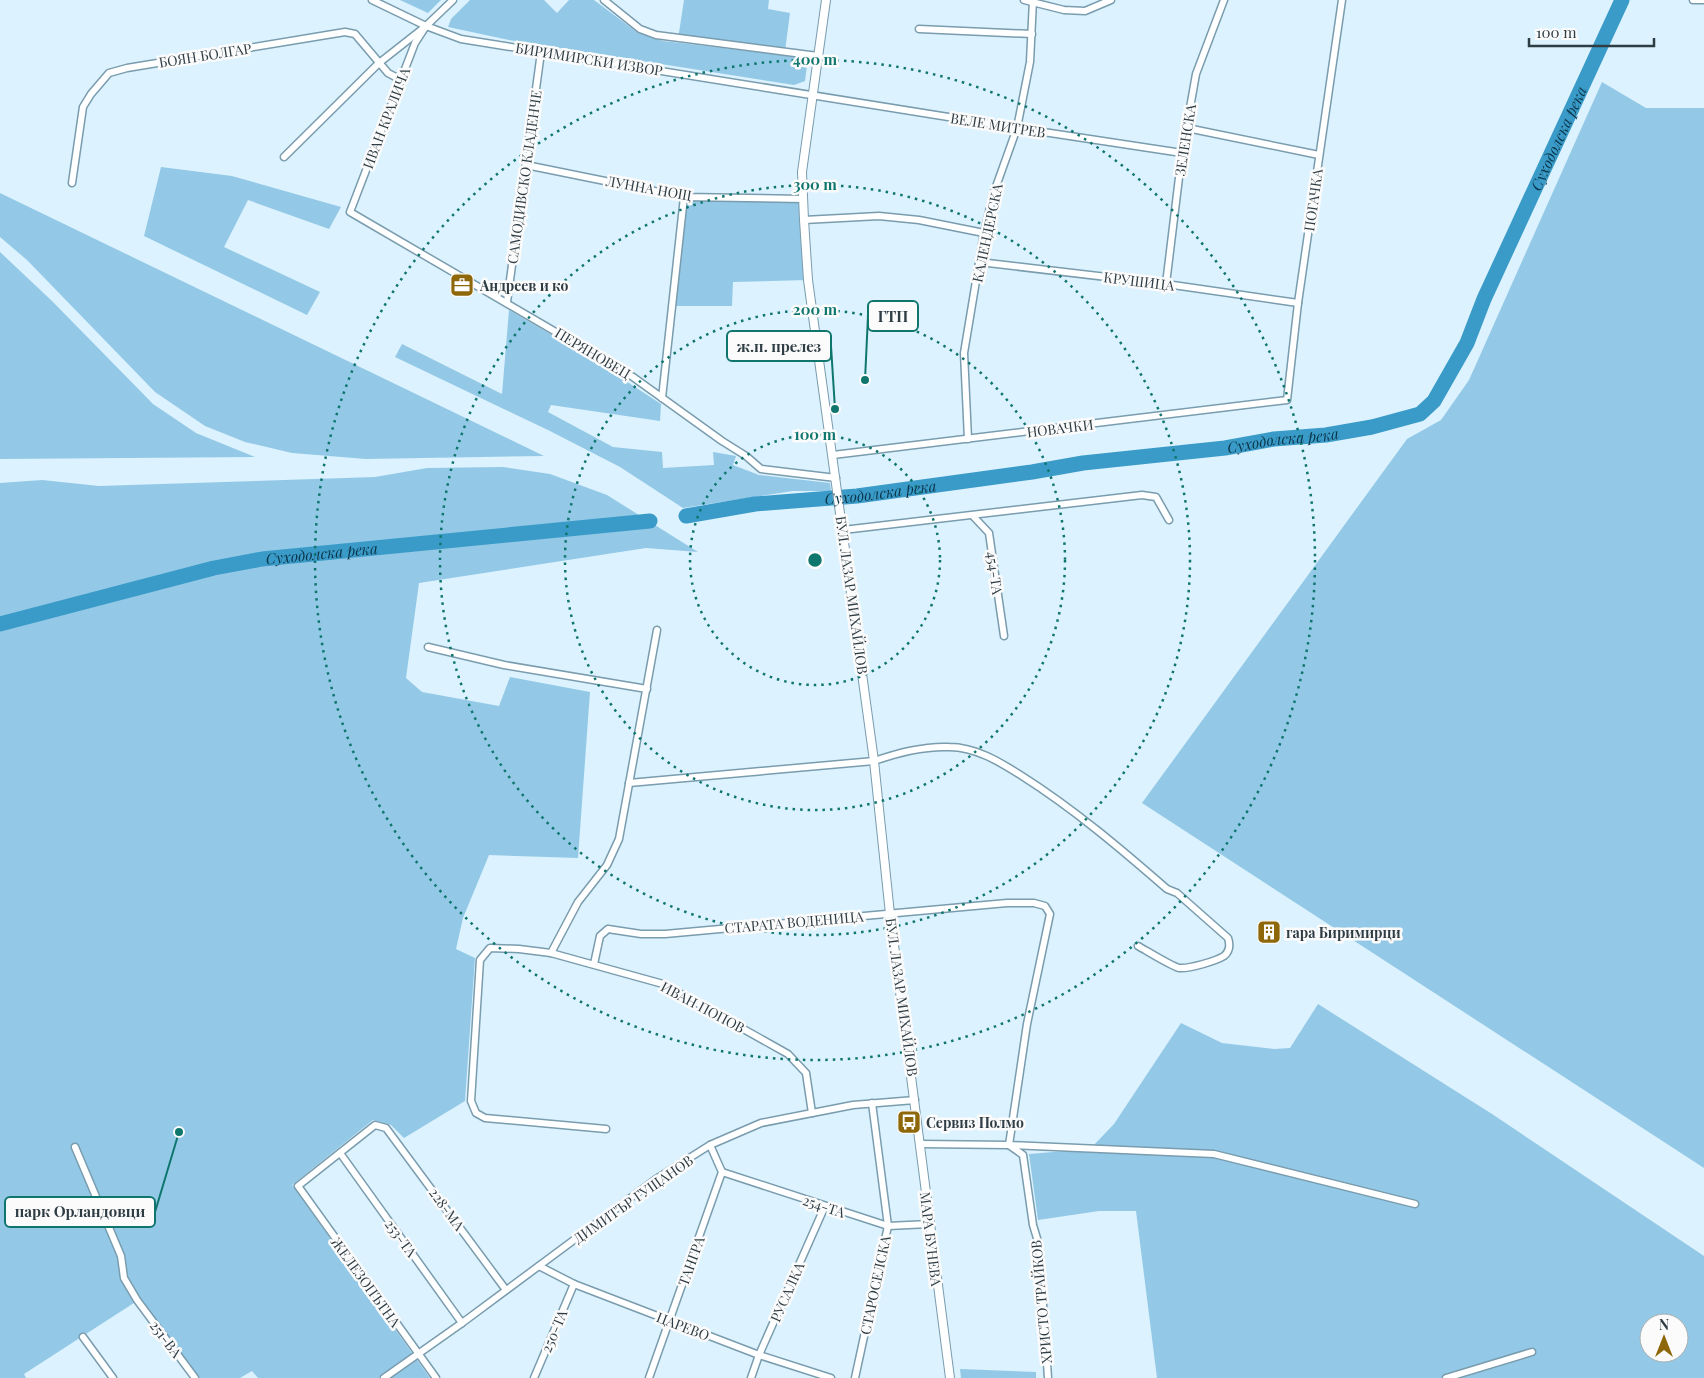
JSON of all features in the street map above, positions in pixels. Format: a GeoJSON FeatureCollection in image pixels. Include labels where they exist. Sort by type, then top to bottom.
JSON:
{"type":"FeatureCollection","features":[{"type":"Feature","properties":{"kind":"street","name":"БИРИМИРСКИ ИЗВОР"},"geometry":{"type":"LineString","coordinates":[[372,0],[426,26],[461,39],[813,95]]}},
{"type":"Feature","properties":{"kind":"street","name":"ИВАН КРАЛИЧА"},"geometry":{"type":"LineString","coordinates":[[284,157],[379,63],[426,26],[453,0]]}},
{"type":"Feature","properties":{"kind":"street"},"geometry":{"type":"LineString","coordinates":[[604,0],[640,29],[656,35],[818,56]]}},
{"type":"Feature","properties":{"kind":"street","name":"БУЛ. ЛАЗАР МИХАЙЛОВ"},"geometry":{"type":"LineString","coordinates":[[826,0],[802,172],[808,280],[874,761],[890,914],[915,1100]]}},
{"type":"Feature","properties":{"kind":"street"},"geometry":{"type":"LineString","coordinates":[[1024,0],[1064,10],[1086,11],[1112,0]]}},
{"type":"Feature","properties":{"kind":"street","name":"ЗЕЛЕНСКА"},"geometry":{"type":"LineString","coordinates":[[1166,284],[1182,153],[1196,74],[1224,0]]}},
{"type":"Feature","properties":{"kind":"street","name":"ПОГАЧКА"},"geometry":{"type":"LineString","coordinates":[[1287,400],[1298,303],[1342,0]]}},
{"type":"Feature","properties":{"kind":"street"},"geometry":{"type":"LineString","coordinates":[[1693,0],[1704,0]]}},
{"type":"Feature","properties":{"kind":"street","name":"КАЛЕНДЕРСКА"},"geometry":{"type":"LineString","coordinates":[[968,439],[964,353],[984,232],[993,195],[1016,128],[1030,62],[1033,1]]}},
{"type":"Feature","properties":{"kind":"street","name":"ИВАН КРАЛИЧА"},"geometry":{"type":"LineString","coordinates":[[350,212],[414,43],[426,26]]}},
{"type":"Feature","properties":{"kind":"street"},"geometry":{"type":"LineString","coordinates":[[919,29],[1032,34]]}},
{"type":"Feature","properties":{"kind":"street","name":"БОЯН БОЛГАР"},"geometry":{"type":"LineString","coordinates":[[72,183],[83,107],[91,94],[110,73],[127,68],[345,32],[355,34],[388,72],[401,80]]}},
{"type":"Feature","properties":{"kind":"street","name":"САМОДИВСКО КЛАДЕНЧЕ"},"geometry":{"type":"LineString","coordinates":[[507,302],[541,52]]}},
{"type":"Feature","properties":{"kind":"street","name":"ВЕЛЕ МИТРЕВ"},"geometry":{"type":"LineString","coordinates":[[813,95],[1182,153]]}},
{"type":"Feature","properties":{"kind":"street"},"geometry":{"type":"LineString","coordinates":[[1187,128],[1320,154]]}},
{"type":"Feature","properties":{"kind":"street","name":"ЛУННА НОЩ"},"geometry":{"type":"LineString","coordinates":[[526,165],[684,197],[803,199]]}},
{"type":"Feature","properties":{"kind":"street"},"geometry":{"type":"LineString","coordinates":[[662,398],[684,197]]}},
{"type":"Feature","properties":{"kind":"street","name":"ПЕРЯНОВЕЦ"},"geometry":{"type":"LineString","coordinates":[[350,212],[633,377],[761,468],[836,480]]}},
{"type":"Feature","properties":{"kind":"street"},"geometry":{"type":"LineString","coordinates":[[804,220],[879,216],[919,220],[984,232]]}},
{"type":"Feature","properties":{"kind":"street","name":"КРУШИЦА"},"geometry":{"type":"LineString","coordinates":[[979,262],[1166,284],[1298,303]]}},
{"type":"Feature","properties":{"kind":"street","name":"НОВАЧКИ"},"geometry":{"type":"LineString","coordinates":[[833,456],[1287,400]]}},
{"type":"Feature","properties":{"kind":"street"},"geometry":{"type":"LineString","coordinates":[[843,530],[1142,495],[1156,497],[1169,520]]}},
{"type":"Feature","properties":{"kind":"street","name":"454-ТА"},"geometry":{"type":"LineString","coordinates":[[973,516],[989,532],[1004,636]]}},
{"type":"Feature","properties":{"kind":"street"},"geometry":{"type":"LineString","coordinates":[[551,953],[578,902],[607,865],[619,839],[657,630]]}},
{"type":"Feature","properties":{"kind":"street"},"geometry":{"type":"LineString","coordinates":[[428,647],[504,664],[647,689]]}},
{"type":"Feature","properties":{"kind":"street"},"geometry":{"type":"LineString","coordinates":[[629,783],[874,761],[908,750],[949,746],[974,751],[1005,766],[1053,795],[1167,889],[1177,893],[1228,938],[1230,943],[1224,956],[1198,966],[1179,968],[1138,946]]}},
{"type":"Feature","properties":{"kind":"street","name":"СТАРАТА ВОДЕНИЦА"},"geometry":{"type":"LineString","coordinates":[[594,964],[600,936],[608,929],[641,934],[665,934],[1007,903],[1034,903],[1045,906],[1050,914],[1027,1024],[1009,1145]]}},
{"type":"Feature","properties":{"kind":"street","name":"ИВАН ПОПОВ"},"geometry":{"type":"LineString","coordinates":[[606,1129],[485,1118],[476,1113],[471,1101],[480,960],[490,948],[551,953],[663,984],[788,1054],[806,1073],[812,1113]]}},
{"type":"Feature","properties":{"kind":"street","name":"ДИМИТЪР ГУЩАНОВ"},"geometry":{"type":"LineString","coordinates":[[384,1378],[540,1266],[656,1179],[710,1146],[761,1123],[853,1105],[915,1100]]}},
{"type":"Feature","properties":{"kind":"street","name":"МАРА БУНЕВА"},"geometry":{"type":"LineString","coordinates":[[915,1100],[929,1224],[950,1378]]}},
{"type":"Feature","properties":{"kind":"street","name":"СТАРОСЕЛСКА"},"geometry":{"type":"LineString","coordinates":[[855,1378],[888,1226],[872,1103]]}},
{"type":"Feature","properties":{"kind":"street","name":"228-МА"},"geometry":{"type":"LineString","coordinates":[[340,1153],[375,1125],[386,1128],[506,1290]]}},
{"type":"Feature","properties":{"kind":"street"},"geometry":{"type":"LineString","coordinates":[[920,1144],[1009,1145],[1214,1154],[1415,1204]]}},
{"type":"Feature","properties":{"kind":"street","name":"ХРИСТО ТРАЙКОВ"},"geometry":{"type":"LineString","coordinates":[[1009,1145],[1023,1155],[1038,1245],[1048,1378]]}},
{"type":"Feature","properties":{"kind":"street"},"geometry":{"type":"LineString","coordinates":[[710,1146],[722,1172]]}},
{"type":"Feature","properties":{"kind":"street","name":"251-ВА"},"geometry":{"type":"LineString","coordinates":[[75,1147],[121,1256],[124,1278],[137,1300],[195,1378]]}},
{"type":"Feature","properties":{"kind":"street","name":"ЖЕЛЕЗОПЪТНА"},"geometry":{"type":"LineString","coordinates":[[340,1153],[298,1186],[436,1378]]}},
{"type":"Feature","properties":{"kind":"street","name":"253-ТА"},"geometry":{"type":"LineString","coordinates":[[340,1153],[462,1323]]}},
{"type":"Feature","properties":{"kind":"street","name":"254-ТА"},"geometry":{"type":"LineString","coordinates":[[722,1172],[888,1226],[929,1224]]}},
{"type":"Feature","properties":{"kind":"street","name":"ТАНГРА"},"geometry":{"type":"LineString","coordinates":[[649,1378],[722,1172]]}},
{"type":"Feature","properties":{"kind":"street","name":"РУСАЛКА"},"geometry":{"type":"LineString","coordinates":[[752,1378],[759,1355],[825,1206]]}},
{"type":"Feature","properties":{"kind":"street","name":"ЦАРЕВО"},"geometry":{"type":"LineString","coordinates":[[540,1266],[574,1284],[669,1321],[759,1355],[830,1378]]}},
{"type":"Feature","properties":{"kind":"street","name":"250-ТА"},"geometry":{"type":"LineString","coordinates":[[534,1378],[574,1284]]}},
{"type":"Feature","properties":{"kind":"street"},"geometry":{"type":"LineString","coordinates":[[83,1337],[113,1378]]}},
{"type":"Feature","properties":{"kind":"street"},"geometry":{"type":"LineString","coordinates":[[1446,1378],[1532,1352]]}},
{"type":"Feature","properties":{"kind":"shaded area"},"geometry":{"type":"Polygon","coordinates":[[[400,0],[441,0],[428,13],[400,0]]]}},
{"type":"Feature","properties":{"kind":"shaded area"},"geometry":{"type":"Polygon","coordinates":[[[470,0],[544,0],[557,13],[569,0],[594,0],[638,33],[663,41],[808,58],[805,81],[794,85],[509,40],[448,27],[451,19],[470,0]]]}},
{"type":"Feature","properties":{"kind":"shaded area"},"geometry":{"type":"Polygon","coordinates":[[[684,0],[769,0],[768,9],[790,13],[785,51],[678,39],[684,0]]]}},
{"type":"Feature","properties":{"kind":"shaded area"},"geometry":{"type":"Polygon","coordinates":[[[1602,82],[1646,108],[1704,108],[1704,1168],[1142,803],[1407,439],[1441,420],[1469,380],[1602,82]]]}},
{"type":"Feature","properties":{"kind":"shaded area"},"geometry":{"type":"Polygon","coordinates":[[[161,167],[232,176],[341,207],[329,229],[248,200],[224,247],[320,292],[307,315],[144,236],[161,167]]]}},
{"type":"Feature","properties":{"kind":"shaded area"},"geometry":{"type":"Polygon","coordinates":[[[0,193],[544,456],[366,459],[292,453],[245,442],[205,426],[155,392],[27,260],[0,237],[0,193]]]}},
{"type":"Feature","properties":{"kind":"shaded area"},"geometry":{"type":"Polygon","coordinates":[[[684,197],[803,199],[808,280],[733,282],[732,306],[672,306],[684,197]]]}},
{"type":"Feature","properties":{"kind":"shaded area"},"geometry":{"type":"Polygon","coordinates":[[[0,252],[52,301],[153,404],[196,433],[255,457],[0,459],[0,252]]]}},
{"type":"Feature","properties":{"kind":"shaded area"},"geometry":{"type":"Polygon","coordinates":[[[509,310],[586,355],[661,404],[660,421],[551,405],[548,412],[613,447],[662,452],[663,468],[714,465],[713,452],[736,456],[733,465],[759,475],[830,483],[831,491],[793,491],[683,508],[620,467],[550,431],[395,357],[402,344],[502,394],[509,310]]]}},
{"type":"Feature","properties":{"kind":"shaded area"},"geometry":{"type":"Polygon","coordinates":[[[503,467],[550,474],[607,495],[698,552],[646,548],[419,583],[406,678],[422,692],[499,706],[510,677],[590,692],[578,858],[489,855],[463,918],[456,949],[475,958],[465,1101],[404,1138],[391,1125],[373,1120],[292,1185],[430,1378],[258,1378],[252,1371],[240,1378],[195,1378],[137,1301],[24,1374],[26,1378],[0,1378],[0,483],[42,480],[99,486],[375,477],[427,468],[503,467]]]}},
{"type":"Feature","properties":{"kind":"shaded area"},"geometry":{"type":"Polygon","coordinates":[[[1318,1004],[1492,1114],[1704,1256],[1704,1378],[1157,1378],[1136,1211],[1099,1211],[1038,1220],[1029,1154],[1090,1149],[1114,1124],[1181,1023],[1222,1043],[1274,1049],[1290,1048],[1318,1004]]]}},
{"type":"Feature","properties":{"kind":"shaded area"},"geometry":{"type":"Polygon","coordinates":[[[960,1369],[1036,1372],[1036,1378],[961,1378],[960,1369]]]}},
{"type":"Feature","properties":{"kind":"waterway","name":"Суходолска река"},"geometry":{"type":"LineString","coordinates":[[686,516],[755,504],[857,496],[1032,472],[1083,463],[1225,448],[1274,439],[1326,435],[1372,427],[1420,414],[1434,401],[1467,343],[1484,299],[1622,0]]}},
{"type":"Feature","properties":{"kind":"waterway","name":"Суходолска река"},"geometry":{"type":"LineString","coordinates":[[0,624],[214,568],[262,559],[650,521]]}},
{"type":"Feature","properties":{"kind":"place","name":"Андреев и ко"},"geometry":{"type":"Point","coordinates":[462,285]}},
{"type":"Feature","properties":{"kind":"place","name":"ГТП"},"geometry":{"type":"Point","coordinates":[865,380]}},
{"type":"Feature","properties":{"kind":"place","name":"ж.п. прелез"},"geometry":{"type":"Point","coordinates":[835,409]}},
{"type":"Feature","properties":{"kind":"place","name":"гара Биримирци"},"geometry":{"type":"Point","coordinates":[1269,932]}},
{"type":"Feature","properties":{"kind":"place","name":"Сервиз Полмо"},"geometry":{"type":"Point","coordinates":[909,1122]}},
{"type":"Feature","properties":{"kind":"place","name":"парк Орландовци"},"geometry":{"type":"Point","coordinates":[179,1132]}}]}
